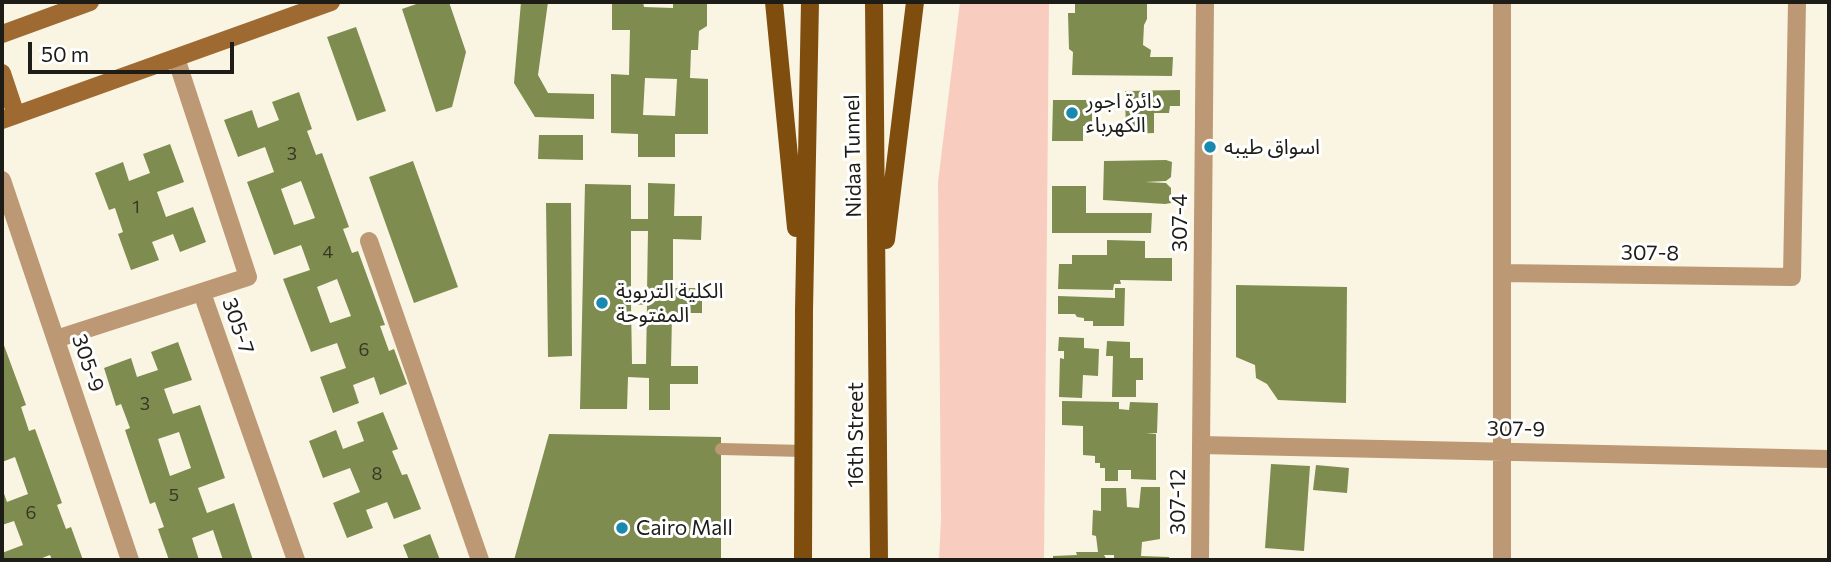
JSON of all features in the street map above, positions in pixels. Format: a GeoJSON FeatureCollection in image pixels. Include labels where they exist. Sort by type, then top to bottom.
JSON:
{"type":"FeatureCollection","features":[{"type":"Feature","properties":{"kind":"main road"},"geometry":{"type":"LineString","coordinates":[[774,2],[804,310]]}},
{"type":"Feature","properties":{"kind":"main road"},"geometry":{"type":"LineString","coordinates":[[803,560],[804,310],[810,2]]}},
{"type":"Feature","properties":{"kind":"main road","name":"Nidaa Tunnel"},"geometry":{"type":"LineString","coordinates":[[874,2],[878,309]]}},
{"type":"Feature","properties":{"kind":"main road"},"geometry":{"type":"LineString","coordinates":[[878,309],[915,2]]}},
{"type":"Feature","properties":{"kind":"main road","name":"16th Street"},"geometry":{"type":"LineString","coordinates":[[878,309],[879,560]]}},
{"type":"Feature","properties":{"kind":"street"},"geometry":{"type":"LineString","coordinates":[[2,34],[90,2]]}},
{"type":"Feature","properties":{"kind":"street"},"geometry":{"type":"LineString","coordinates":[[2,73],[9,118],[331,2]]}},
{"type":"Feature","properties":{"kind":"street","name":"307-4"},"geometry":{"type":"LineString","coordinates":[[1201,445],[1205,2]]}},
{"type":"Feature","properties":{"kind":"street"},"geometry":{"type":"LineString","coordinates":[[1502,2],[1502,560]]}},
{"type":"Feature","properties":{"kind":"street","name":"307-8"},"geometry":{"type":"LineString","coordinates":[[1502,273],[1792,278],[1797,2]]}},
{"type":"Feature","properties":{"kind":"street","name":"305-7"},"geometry":{"type":"LineString","coordinates":[[176,58],[248,277],[202,293],[296,560]]}},
{"type":"Feature","properties":{"kind":"street","name":"305-9"},"geometry":{"type":"LineString","coordinates":[[2,180],[56,339],[125,559]]}},
{"type":"Feature","properties":{"kind":"street"},"geometry":{"type":"LineString","coordinates":[[369,241],[481,560]]}},
{"type":"Feature","properties":{"kind":"street"},"geometry":{"type":"LineString","coordinates":[[56,339],[202,293]]}},
{"type":"Feature","properties":{"kind":"street","name":"307-9"},"geometry":{"type":"LineString","coordinates":[[1201,445],[1829,459]]}},
{"type":"Feature","properties":{"kind":"street","name":"307-12"},"geometry":{"type":"LineString","coordinates":[[1200,560],[1201,445]]}},
{"type":"Feature","properties":{"kind":"lane"},"geometry":{"type":"LineString","coordinates":[[721,449],[804,451]]}},
{"type":"Feature","properties":{"kind":"shaded area"},"geometry":{"type":"Polygon","coordinates":[[[960,2],[1049,2],[1044,560],[939,560],[941,519],[938,182],[960,2]]]}},
{"type":"Feature","properties":{"kind":"building"},"geometry":{"type":"Polygon","coordinates":[[[422,2],[449,2],[466,52],[452,107],[436,112],[402,9],[422,2]]]}},
{"type":"Feature","properties":{"kind":"building"},"geometry":{"type":"Polygon","coordinates":[[[521,2],[548,2],[538,75],[548,93],[594,94],[594,119],[535,117],[514,83],[521,2]]]}},
{"type":"Feature","properties":{"kind":"building"},"geometry":{"type":"Polygon","coordinates":[[[612,2],[643,2],[644,7],[673,8],[673,2],[707,2],[707,26],[699,31],[698,50],[691,50],[690,78],[708,79],[708,134],[675,134],[675,157],[638,157],[638,134],[611,133],[611,74],[629,75],[630,30],[612,30],[612,2]],[[645,78],[643,115],[675,116],[677,79],[645,78]]]}},
{"type":"Feature","properties":{"kind":"building"},"geometry":{"type":"Polygon","coordinates":[[[1075,2],[1147,2],[1143,45],[1151,50],[1150,57],[1173,57],[1172,76],[1072,75],[1073,52],[1069,49],[1068,13],[1075,13],[1075,2]]]}},
{"type":"Feature","properties":{"kind":"building"},"geometry":{"type":"Polygon","coordinates":[[[356,27],[386,111],[357,121],[327,37],[356,27]]]}},
{"type":"Feature","properties":{"kind":"building"},"geometry":{"type":"Polygon","coordinates":[[[1180,90],[1180,106],[1170,106],[1169,113],[1154,113],[1154,133],[1126,134],[1125,91],[1180,90]]]}},
{"type":"Feature","properties":{"kind":"building"},"geometry":{"type":"Polygon","coordinates":[[[299,92],[312,129],[307,131],[316,155],[322,153],[349,227],[343,229],[352,253],[358,251],[385,325],[380,326],[389,351],[394,349],[407,384],[380,395],[374,377],[353,385],[359,403],[333,413],[320,377],[346,368],[337,343],[311,352],[283,279],[310,270],[301,245],[274,255],[247,182],[274,172],[265,147],[238,157],[224,120],[252,110],[258,128],[279,120],[272,102],[299,92]],[[301,181],[281,189],[294,225],[315,218],[301,181]],[[337,279],[317,287],[330,323],[351,316],[337,279]]]}},
{"type":"Feature","properties":{"kind":"building","name":"دائرة اجور الكهرباء"},"geometry":{"type":"Polygon","coordinates":[[[1053,100],[1092,100],[1092,126],[1083,126],[1083,141],[1052,141],[1053,100]]]}},
{"type":"Feature","properties":{"kind":"building"},"geometry":{"type":"Polygon","coordinates":[[[539,135],[583,135],[583,160],[538,159],[539,135]]]}},
{"type":"Feature","properties":{"kind":"building"},"geometry":{"type":"Polygon","coordinates":[[[170,144],[184,182],[157,192],[166,217],[193,207],[206,242],[180,252],[173,234],[152,242],[159,260],[131,270],[118,234],[123,232],[115,208],[109,210],[95,173],[123,162],[129,181],[150,173],[143,154],[170,144]]]}},
{"type":"Feature","properties":{"kind":"building"},"geometry":{"type":"Polygon","coordinates":[[[413,161],[458,287],[414,303],[369,177],[413,161]]]}},
{"type":"Feature","properties":{"kind":"building"},"geometry":{"type":"Polygon","coordinates":[[[1104,161],[1172,162],[1171,177],[1166,181],[1145,182],[1166,183],[1171,188],[1171,203],[1103,200],[1104,161]]]}},
{"type":"Feature","properties":{"kind":"building"},"geometry":{"type":"Polygon","coordinates":[[[648,183],[675,184],[674,216],[702,216],[701,240],[673,239],[673,288],[702,288],[702,313],[672,313],[671,366],[698,366],[698,384],[670,384],[670,410],[649,410],[649,378],[628,377],[627,409],[580,409],[585,184],[631,185],[631,219],[648,219],[648,183]],[[631,231],[631,292],[647,292],[648,231],[631,231]],[[631,304],[632,364],[646,364],[647,305],[631,304]]]}},
{"type":"Feature","properties":{"kind":"building"},"geometry":{"type":"Polygon","coordinates":[[[1052,186],[1086,186],[1086,213],[1152,213],[1151,233],[1052,233],[1052,186]]]}},
{"type":"Feature","properties":{"kind":"building"},"geometry":{"type":"Polygon","coordinates":[[[546,203],[571,203],[572,356],[548,357],[546,203]]]}},
{"type":"Feature","properties":{"kind":"building"},"geometry":{"type":"Polygon","coordinates":[[[1107,240],[1145,241],[1145,258],[1172,258],[1172,281],[1120,280],[1121,284],[1114,284],[1113,290],[1058,289],[1059,264],[1072,264],[1072,255],[1107,255],[1107,240]]]}},
{"type":"Feature","properties":{"kind":"building"},"geometry":{"type":"Polygon","coordinates":[[[1236,285],[1347,287],[1346,403],[1278,400],[1267,384],[1256,378],[1255,365],[1236,357],[1236,285]]]}},
{"type":"Feature","properties":{"kind":"building"},"geometry":{"type":"Polygon","coordinates":[[[1115,288],[1125,288],[1124,326],[1093,326],[1093,321],[1084,321],[1084,318],[1075,314],[1058,314],[1058,296],[1115,298],[1115,288]]]}},
{"type":"Feature","properties":{"kind":"building"},"geometry":{"type":"Polygon","coordinates":[[[1059,337],[1084,338],[1084,348],[1099,349],[1098,376],[1083,375],[1082,398],[1059,397],[1060,358],[1064,359],[1064,351],[1058,351],[1059,337]]]}},
{"type":"Feature","properties":{"kind":"building"},"geometry":{"type":"Polygon","coordinates":[[[2,340],[26,405],[21,407],[29,431],[35,429],[62,503],[57,505],[66,529],[71,527],[83,560],[52,560],[50,555],[37,560],[2,560],[2,553],[23,545],[14,521],[2,525],[2,488],[7,502],[28,494],[15,457],[2,462],[2,340]]]}},
{"type":"Feature","properties":{"kind":"building"},"geometry":{"type":"Polygon","coordinates":[[[1107,341],[1130,342],[1130,358],[1143,358],[1143,380],[1136,380],[1136,397],[1112,397],[1113,356],[1106,356],[1107,341]]]}},
{"type":"Feature","properties":{"kind":"building"},"geometry":{"type":"Polygon","coordinates":[[[178,342],[192,380],[164,389],[173,414],[200,405],[225,478],[198,488],[207,513],[234,503],[253,560],[223,560],[213,530],[192,538],[199,560],[169,560],[158,529],[164,527],[155,502],[150,504],[125,430],[130,428],[121,404],[116,406],[104,368],[131,358],[137,377],[158,370],[151,352],[178,342]],[[179,432],[158,439],[170,476],[191,468],[179,432]]]}},
{"type":"Feature","properties":{"kind":"building"},"geometry":{"type":"Polygon","coordinates":[[[1062,401],[1119,402],[1119,409],[1129,410],[1130,402],[1158,403],[1157,433],[1146,434],[1156,434],[1156,480],[1131,479],[1131,470],[1118,470],[1118,481],[1105,481],[1105,468],[1100,468],[1100,463],[1095,463],[1095,456],[1083,455],[1083,426],[1062,425],[1062,401]]]}},
{"type":"Feature","properties":{"kind":"building"},"geometry":{"type":"Polygon","coordinates":[[[383,412],[398,449],[392,451],[402,475],[407,474],[421,509],[394,519],[387,502],[366,510],[373,528],[347,538],[333,503],[360,492],[350,468],[323,478],[309,441],[336,430],[343,449],[364,441],[357,422],[383,412]]]}},
{"type":"Feature","properties":{"kind":"building","name":"Cairo Mall"},"geometry":{"type":"Polygon","coordinates":[[[549,434],[721,437],[721,560],[514,560],[549,434]]]}},
{"type":"Feature","properties":{"kind":"building"},"geometry":{"type":"Polygon","coordinates":[[[1271,464],[1310,466],[1304,551],[1265,548],[1271,464]]]}},
{"type":"Feature","properties":{"kind":"building"},"geometry":{"type":"Polygon","coordinates":[[[1316,465],[1349,468],[1347,493],[1313,490],[1316,465]]]}},
{"type":"Feature","properties":{"kind":"building"},"geometry":{"type":"Polygon","coordinates":[[[1141,487],[1160,487],[1160,539],[1142,542],[1141,556],[1169,557],[1170,560],[1114,560],[1114,555],[1104,555],[1107,560],[1053,560],[1053,556],[1098,552],[1096,536],[1092,535],[1093,510],[1101,511],[1101,488],[1126,488],[1127,507],[1139,508],[1141,487]]]}},
{"type":"Feature","properties":{"kind":"building"},"geometry":{"type":"Polygon","coordinates":[[[430,534],[440,560],[409,560],[403,545],[430,534]]]}},
{"type":"Feature","properties":{"kind":"place","name":"دائرة اجور الكهرباء"},"geometry":{"type":"Point","coordinates":[1072,113]}},
{"type":"Feature","properties":{"kind":"place","name":"اسواق طيبه"},"geometry":{"type":"Point","coordinates":[1210,147]}},
{"type":"Feature","properties":{"kind":"place","name":"الكلية التربوية المفتوحة"},"geometry":{"type":"Point","coordinates":[602,303]}},
{"type":"Feature","properties":{"kind":"place","name":"Cairo Mall"},"geometry":{"type":"Point","coordinates":[622,528]}}]}
